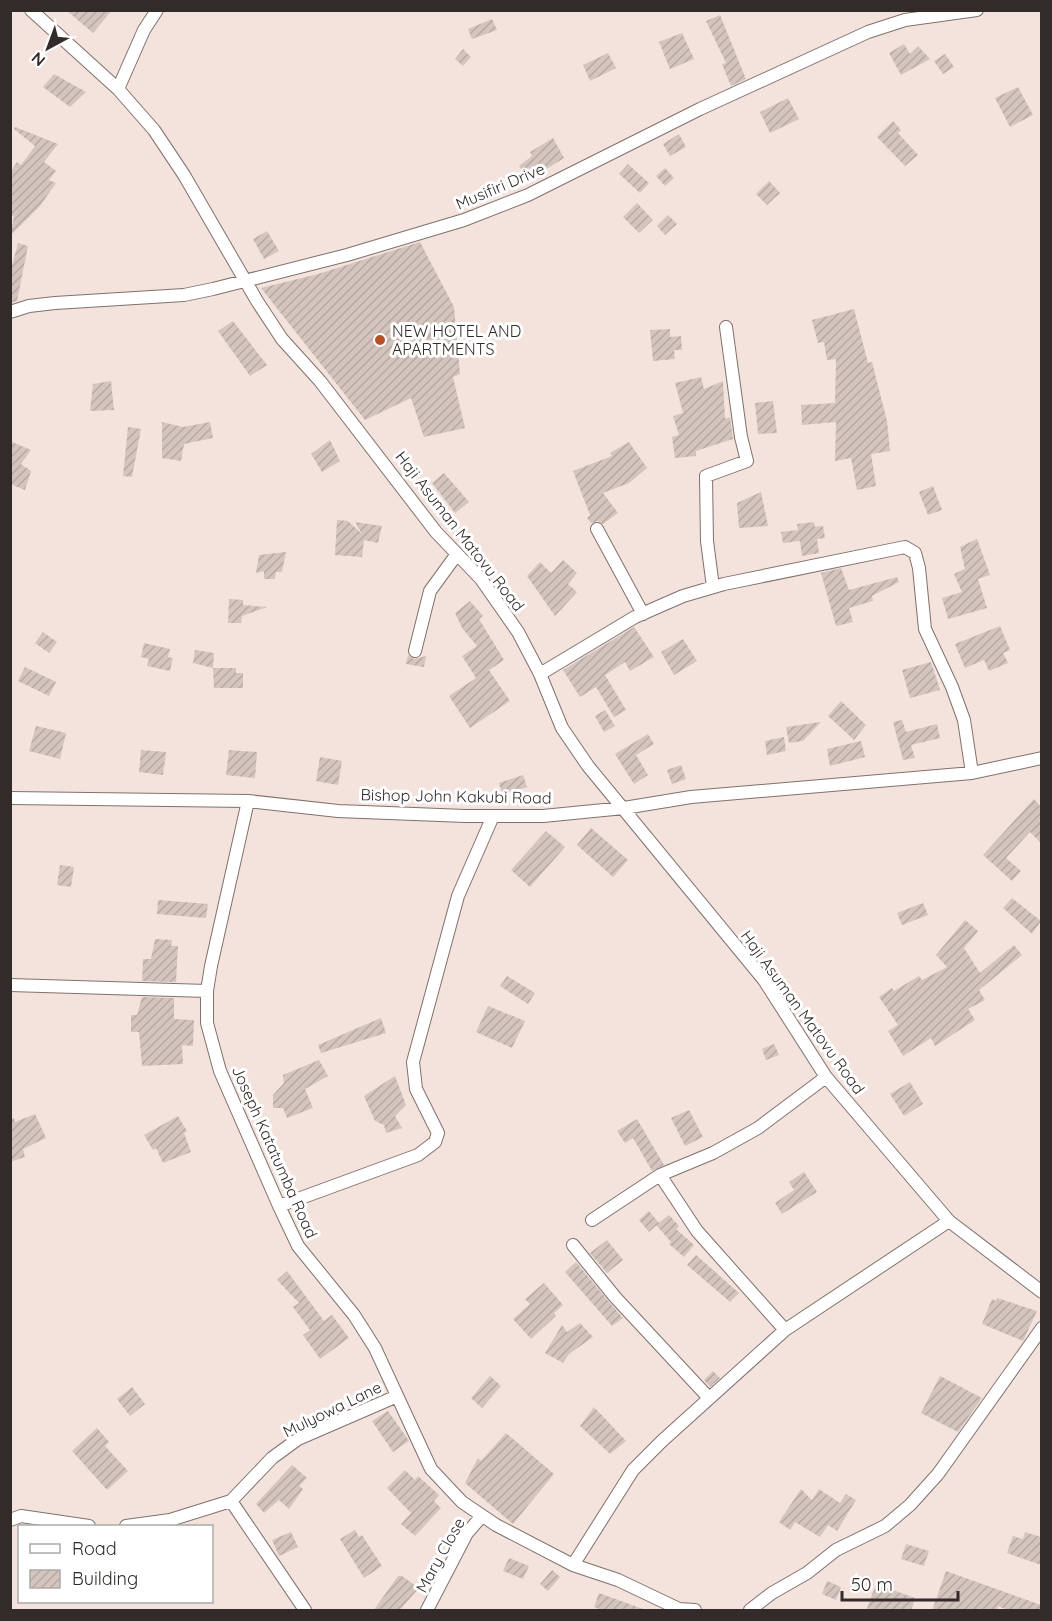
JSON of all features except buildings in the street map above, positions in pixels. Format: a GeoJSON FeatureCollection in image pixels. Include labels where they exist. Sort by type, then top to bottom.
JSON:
{"type":"FeatureCollection","features":[{"type":"Feature","properties":{"kind":"street","name":"Haji Asuman Matovu Road"},"geometry":{"type":"LineString","coordinates":[[31,10],[118,89],[154,130],[184,175],[244,280],[282,339],[320,381],[436,532],[481,579],[518,632],[540,674],[562,728],[588,766],[764,980],[826,1077],[949,1221],[1041,1292]]}},
{"type":"Feature","properties":{"kind":"street"},"geometry":{"type":"LineString","coordinates":[[118,89],[144,30],[157,10]]}},
{"type":"Feature","properties":{"kind":"street","name":"Musifiri Drive"},"geometry":{"type":"LineString","coordinates":[[10,312],[29,306],[55,303],[184,295],[346,255],[464,220],[528,195],[700,109],[868,32],[905,20],[977,10]]}},
{"type":"Feature","properties":{"kind":"street"},"geometry":{"type":"LineString","coordinates":[[713,587],[706,541],[706,476],[747,461],[739,425],[726,327]]}},
{"type":"Feature","properties":{"kind":"street"},"geometry":{"type":"LineString","coordinates":[[597,529],[643,614]]}},
{"type":"Feature","properties":{"kind":"street"},"geometry":{"type":"LineString","coordinates":[[540,674],[643,614],[683,596],[713,587],[888,548],[905,547],[915,553],[919,568],[925,629],[952,687],[964,720],[972,773]]}},
{"type":"Feature","properties":{"kind":"street"},"geometry":{"type":"LineString","coordinates":[[415,651],[430,591],[457,554]]}},
{"type":"Feature","properties":{"kind":"street","name":"Bishop John Kakubi Road"},"geometry":{"type":"LineString","coordinates":[[10,798],[248,801],[338,811],[543,816],[624,808],[691,797],[972,773],[1041,758]]}},
{"type":"Feature","properties":{"kind":"street","name":"Joseph Katatumba Road"},"geometry":{"type":"LineString","coordinates":[[248,801],[207,991],[207,1023],[220,1071],[298,1246],[354,1315],[375,1348],[395,1396],[431,1469],[462,1502],[482,1516],[573,1565],[618,1580],[679,1609],[695,1611]]}},
{"type":"Feature","properties":{"kind":"street"},"geometry":{"type":"LineString","coordinates":[[279,1206],[418,1155],[435,1142],[438,1133],[416,1089],[413,1062],[458,896],[493,816]]}},
{"type":"Feature","properties":{"kind":"street"},"geometry":{"type":"LineString","coordinates":[[10,985],[207,991]]}},
{"type":"Feature","properties":{"kind":"street"},"geometry":{"type":"LineString","coordinates":[[592,1220],[660,1175],[712,1153],[758,1128],[826,1077]]}},
{"type":"Feature","properties":{"kind":"street"},"geometry":{"type":"LineString","coordinates":[[660,1175],[697,1231],[786,1330]]}},
{"type":"Feature","properties":{"kind":"street"},"geometry":{"type":"LineString","coordinates":[[573,1565],[633,1470],[709,1398],[786,1330],[949,1221]]}},
{"type":"Feature","properties":{"kind":"street"},"geometry":{"type":"LineString","coordinates":[[573,1245],[615,1297],[709,1398]]}},
{"type":"Feature","properties":{"kind":"street"},"geometry":{"type":"LineString","coordinates":[[750,1611],[836,1550],[885,1526],[910,1506],[938,1474],[1041,1328]]}},
{"type":"Feature","properties":{"kind":"street","name":"Mulyowa Lane"},"geometry":{"type":"LineString","coordinates":[[139,1525],[170,1520],[231,1501],[272,1458],[298,1439],[395,1396]]}},
{"type":"Feature","properties":{"kind":"street"},"geometry":{"type":"LineString","coordinates":[[231,1501],[306,1611]]}},
{"type":"Feature","properties":{"kind":"street"},"geometry":{"type":"LineString","coordinates":[[10,1520],[21,1516],[77,1525]]}},
{"type":"Feature","properties":{"kind":"street","name":"Mary Close"},"geometry":{"type":"LineString","coordinates":[[427,1611],[467,1533],[482,1516]]}},
{"type":"Feature","properties":{"kind":"place","name":"NEW HOTEL AND APARTMENTS"},"geometry":{"type":"Point","coordinates":[380,340]}}]}
